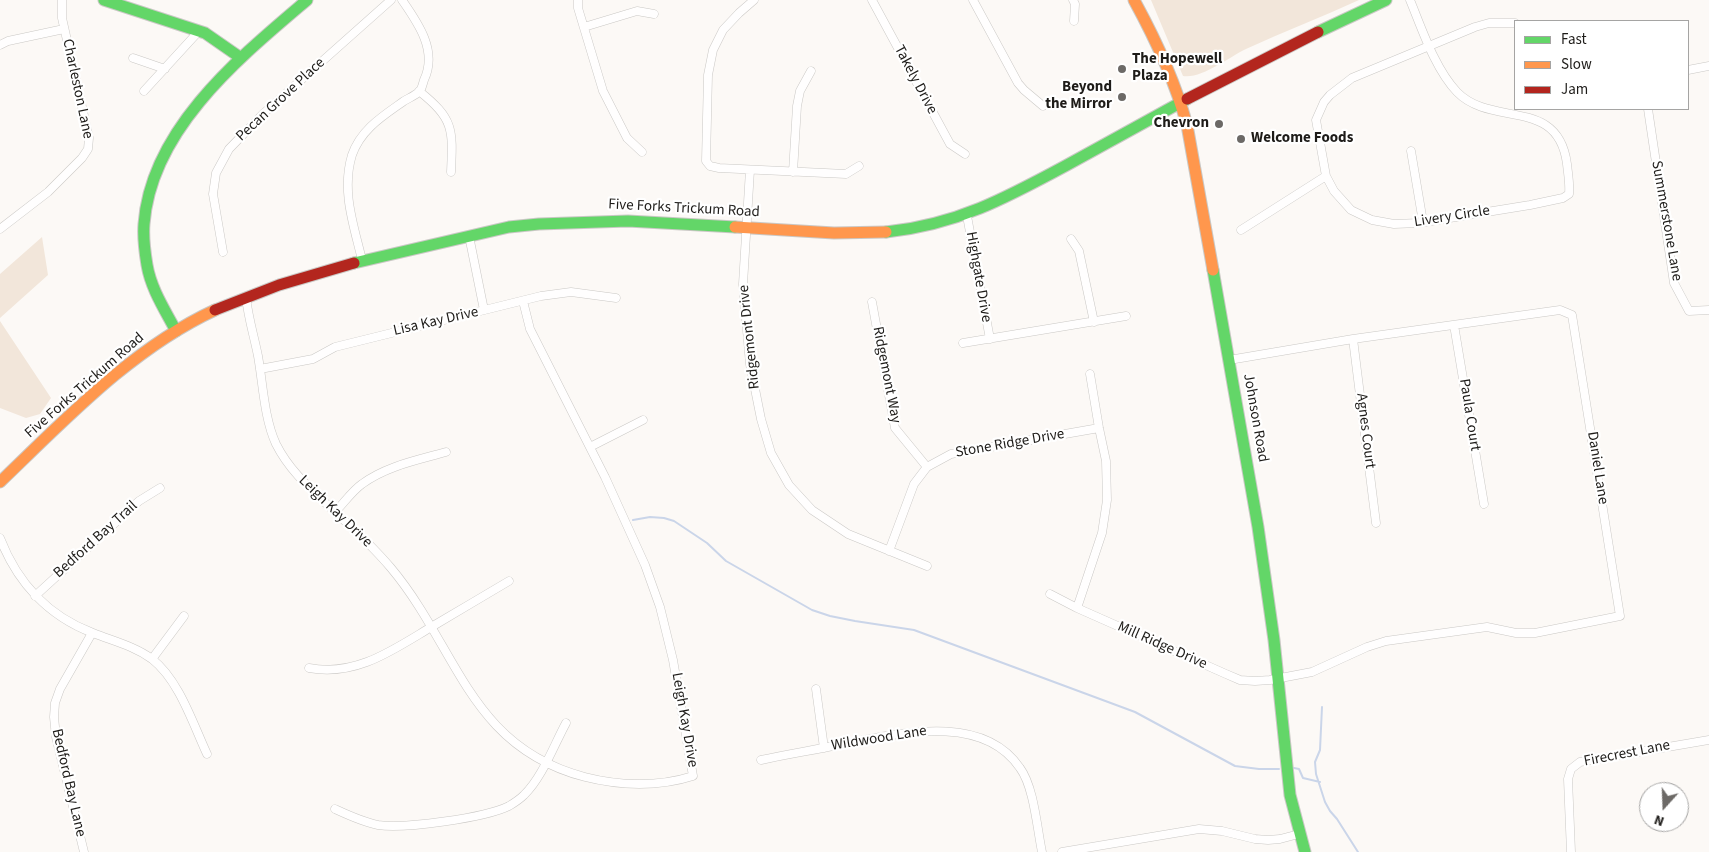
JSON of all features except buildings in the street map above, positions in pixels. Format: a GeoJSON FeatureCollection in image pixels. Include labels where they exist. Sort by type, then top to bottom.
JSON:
{"type":"FeatureCollection","features":[{"type":"Feature","properties":{"kind":"main road"},"geometry":{"type":"LineString","coordinates":[[104,0],[199,31],[216,40],[241,58]]}},
{"type":"Feature","properties":{"kind":"main road"},"geometry":{"type":"LineString","coordinates":[[176,331],[158,297],[147,265],[144,246],[143,224],[147,200],[165,152],[179,127],[203,97],[241,58],[307,0]]}},
{"type":"Feature","properties":{"kind":"main road","name":"Johnson Road"},"geometry":{"type":"LineString","coordinates":[[1134,0],[1161,54],[1181,102],[1187,125],[1258,527],[1274,640],[1288,783],[1299,834],[1305,852]]}},
{"type":"Feature","properties":{"kind":"main road","name":"Five Forks Trickum Road"},"geometry":{"type":"LineString","coordinates":[[0,482],[120,372],[147,350],[176,331],[220,307],[281,284],[362,260],[509,227],[571,220],[603,219],[804,232],[894,231],[922,227],[967,216],[1017,192],[1264,57],[1386,0]]}},
{"type":"Feature","properties":{"kind":"street","name":"Charleston Lane"},"geometry":{"type":"LineString","coordinates":[[0,229],[48,192],[82,158],[88,149],[89,138],[62,18],[62,0]]}},
{"type":"Feature","properties":{"kind":"street","name":"Pecan Grove Place"},"geometry":{"type":"LineString","coordinates":[[223,252],[213,194],[216,173],[229,149],[264,113],[391,0]]}},
{"type":"Feature","properties":{"kind":"street"},"geometry":{"type":"LineString","coordinates":[[362,260],[348,201],[347,181],[353,154],[363,134],[380,118],[420,91],[428,73],[429,53],[420,27],[402,0]]}},
{"type":"Feature","properties":{"kind":"street"},"geometry":{"type":"LineString","coordinates":[[578,0],[578,8],[603,91],[627,138],[642,152]]}},
{"type":"Feature","properties":{"kind":"street"},"geometry":{"type":"LineString","coordinates":[[754,0],[723,30],[713,50],[708,75],[706,161],[710,166],[719,168],[846,174],[859,166]]}},
{"type":"Feature","properties":{"kind":"street"},"geometry":{"type":"LineString","coordinates":[[874,2],[883,0]]}},
{"type":"Feature","properties":{"kind":"street"},"geometry":{"type":"LineString","coordinates":[[973,0],[1018,83],[1043,106]]}},
{"type":"Feature","properties":{"kind":"street"},"geometry":{"type":"LineString","coordinates":[[1073,0],[1075,4],[1074,21]]}},
{"type":"Feature","properties":{"kind":"street","name":"Livery Circle"},"geometry":{"type":"LineString","coordinates":[[1410,0],[1430,47],[1442,72],[1458,92],[1478,106],[1543,122],[1556,136],[1565,153],[1570,187],[1568,194],[1563,198],[1423,222],[1394,224],[1364,217],[1352,210],[1334,192],[1326,176],[1316,120],[1324,102],[1330,94],[1352,78],[1430,47],[1475,27],[1489,23],[1514,23]]}},
{"type":"Feature","properties":{"kind":"street","name":"Takely Drive"},"geometry":{"type":"LineString","coordinates":[[874,2],[950,144],[965,154]]}},
{"type":"Feature","properties":{"kind":"street"},"geometry":{"type":"LineString","coordinates":[[584,27],[637,11],[654,14]]}},
{"type":"Feature","properties":{"kind":"street"},"geometry":{"type":"LineString","coordinates":[[0,45],[8,41],[64,29]]}},
{"type":"Feature","properties":{"kind":"street"},"geometry":{"type":"LineString","coordinates":[[144,91],[199,31]]}},
{"type":"Feature","properties":{"kind":"street"},"geometry":{"type":"LineString","coordinates":[[133,58],[165,69]]}},
{"type":"Feature","properties":{"kind":"street"},"geometry":{"type":"LineString","coordinates":[[1689,70],[1709,66]]}},
{"type":"Feature","properties":{"kind":"street"},"geometry":{"type":"LineString","coordinates":[[792,172],[796,106],[800,91],[811,71]]}},
{"type":"Feature","properties":{"kind":"street"},"geometry":{"type":"LineString","coordinates":[[420,91],[435,103],[448,118],[453,137],[451,172]]}},
{"type":"Feature","properties":{"kind":"street","name":"Summerstone Lane"},"geometry":{"type":"LineString","coordinates":[[1648,110],[1674,283],[1689,311],[1709,310]]}},
{"type":"Feature","properties":{"kind":"street"},"geometry":{"type":"LineString","coordinates":[[1411,151],[1423,222]]}},
{"type":"Feature","properties":{"kind":"street","name":"Ridgemont Drive"},"geometry":{"type":"LineString","coordinates":[[750,170],[748,228],[743,284],[750,364],[761,419],[771,453],[789,485],[812,510],[848,534],[927,566]]}},
{"type":"Feature","properties":{"kind":"street"},"geometry":{"type":"LineString","coordinates":[[1241,230],[1326,176]]}},
{"type":"Feature","properties":{"kind":"street","name":"Highgate Drive"},"geometry":{"type":"LineString","coordinates":[[967,216],[990,339]]}},
{"type":"Feature","properties":{"kind":"street"},"geometry":{"type":"LineString","coordinates":[[469,236],[484,310]]}},
{"type":"Feature","properties":{"kind":"street"},"geometry":{"type":"LineString","coordinates":[[1071,239],[1079,251],[1094,322]]}},
{"type":"Feature","properties":{"kind":"street","name":"Lisa Kay Drive"},"geometry":{"type":"LineString","coordinates":[[260,369],[313,359],[335,347],[541,296],[571,292],[616,298]]}},
{"type":"Feature","properties":{"kind":"street","name":"Leigh Kay Drive"},"geometry":{"type":"LineString","coordinates":[[246,297],[270,423],[279,449],[296,474],[366,540],[392,570],[483,711],[511,739],[545,762],[578,775],[613,783],[655,783],[681,780],[693,776],[674,660],[660,607],[645,565],[590,447],[530,329],[523,301]]}},
{"type":"Feature","properties":{"kind":"street","name":"Ridgemont Way"},"geometry":{"type":"LineString","coordinates":[[872,302],[895,428],[927,467]]}},
{"type":"Feature","properties":{"kind":"street","name":"Daniel Lane"},"geometry":{"type":"LineString","coordinates":[[1229,360],[1353,339],[1560,310],[1572,315],[1620,616],[1535,633],[1516,633],[1487,627],[1386,641],[1367,647],[1312,672],[1278,678]]}},
{"type":"Feature","properties":{"kind":"street"},"geometry":{"type":"LineString","coordinates":[[963,343],[1126,316]]}},
{"type":"Feature","properties":{"kind":"street","name":"Paula Court"},"geometry":{"type":"LineString","coordinates":[[1454,325],[1484,504]]}},
{"type":"Feature","properties":{"kind":"street","name":"Agnes Court"},"geometry":{"type":"LineString","coordinates":[[1353,339],[1376,523]]}},
{"type":"Feature","properties":{"kind":"street"},"geometry":{"type":"LineString","coordinates":[[1077,608],[1102,533],[1107,500],[1106,461],[1090,374]]}},
{"type":"Feature","properties":{"kind":"street"},"geometry":{"type":"LineString","coordinates":[[590,447],[643,420]]}},
{"type":"Feature","properties":{"kind":"street","name":"Stone Ridge Drive"},"geometry":{"type":"LineString","coordinates":[[889,551],[914,484],[927,467],[951,454],[1099,428]]}},
{"type":"Feature","properties":{"kind":"street"},"geometry":{"type":"LineString","coordinates":[[335,512],[362,484],[376,476],[391,468],[446,452]]}},
{"type":"Feature","properties":{"kind":"street","name":"Bedford Bay Trail"},"geometry":{"type":"LineString","coordinates":[[35,596],[139,501],[160,488]]}},
{"type":"Feature","properties":{"kind":"street"},"geometry":{"type":"LineString","coordinates":[[0,538],[18,576],[35,596],[65,621],[136,649],[152,659],[162,669],[174,685],[207,754]]}},
{"type":"Feature","properties":{"kind":"street"},"geometry":{"type":"LineString","coordinates":[[309,668],[328,670],[367,663],[509,581]]}},
{"type":"Feature","properties":{"kind":"street","name":"Mill Ridge Drive"},"geometry":{"type":"LineString","coordinates":[[1050,594],[1077,608],[1240,680],[1255,681],[1278,678]]}},
{"type":"Feature","properties":{"kind":"street"},"geometry":{"type":"LineString","coordinates":[[152,659],[184,616]]}},
{"type":"Feature","properties":{"kind":"street","name":"Bedford Bay Lane"},"geometry":{"type":"LineString","coordinates":[[84,852],[56,737],[54,717],[55,703],[60,689],[92,633]]}},
{"type":"Feature","properties":{"kind":"street"},"geometry":{"type":"LineString","coordinates":[[816,689],[824,748]]}},
{"type":"Feature","properties":{"kind":"street"},"geometry":{"type":"LineString","coordinates":[[335,809],[377,825],[400,826],[487,813],[508,806],[526,794],[566,722]]}},
{"type":"Feature","properties":{"kind":"street","name":"Wildwood Lane"},"geometry":{"type":"LineString","coordinates":[[761,760],[908,732],[938,731],[961,733],[988,741],[1011,756],[1021,769],[1028,783],[1042,852]]}},
{"type":"Feature","properties":{"kind":"street","name":"Firecrest Lane"},"geometry":{"type":"LineString","coordinates":[[1571,852],[1568,779],[1571,769],[1580,762],[1709,740]]}},
{"type":"Feature","properties":{"kind":"street"},"geometry":{"type":"LineString","coordinates":[[1062,852],[1199,829],[1222,831],[1255,839],[1268,840],[1299,834]]}},
{"type":"Feature","properties":{"kind":"shaded area"},"geometry":{"type":"Polygon","coordinates":[[[1151,0],[1359,0],[1246,49],[1207,71],[1183,76],[1151,0]]]}},
{"type":"Feature","properties":{"kind":"shaded area"},"geometry":{"type":"Polygon","coordinates":[[[42,237],[48,275],[0,318],[0,274],[42,237]]]}},
{"type":"Feature","properties":{"kind":"shaded area"},"geometry":{"type":"Polygon","coordinates":[[[0,321],[51,398],[40,414],[26,418],[0,408],[0,321]]]}},
{"type":"Feature","properties":{"kind":"waterway"},"geometry":{"type":"LineString","coordinates":[[633,520],[650,517],[674,521],[707,543],[726,561],[812,610],[855,621],[914,630],[1135,712],[1235,766],[1279,769]]}},
{"type":"Feature","properties":{"kind":"waterway"},"geometry":{"type":"LineString","coordinates":[[1322,707],[1320,750],[1315,762],[1316,774],[1325,802],[1358,852]]}},
{"type":"Feature","properties":{"kind":"waterway"},"geometry":{"type":"LineString","coordinates":[[1294,768],[1299,769],[1303,778],[1320,782]]}},
{"type":"Feature","properties":{"kind":"traffic: fast"},"geometry":{"type":"LineString","coordinates":[[104,0],[205,33],[241,58]]}},
{"type":"Feature","properties":{"kind":"traffic: fast"},"geometry":{"type":"LineString","coordinates":[[176,331],[159,299],[147,265],[144,245],[144,224],[150,189],[163,157],[181,126],[203,98],[254,46],[307,0]]}},
{"type":"Feature","properties":{"kind":"traffic: fast"},"geometry":{"type":"LineString","coordinates":[[1318,32],[1386,0]]}},
{"type":"Feature","properties":{"kind":"traffic: fast"},"geometry":{"type":"LineString","coordinates":[[886,232],[935,223],[1001,199],[1187,99]]}},
{"type":"Feature","properties":{"kind":"traffic: fast"},"geometry":{"type":"LineString","coordinates":[[354,263],[509,227],[539,224],[628,221],[735,227]]}},
{"type":"Feature","properties":{"kind":"traffic: fast"},"geometry":{"type":"LineString","coordinates":[[1213,270],[1258,527],[1274,640],[1290,795],[1305,852]]}},
{"type":"Feature","properties":{"kind":"traffic: slow"},"geometry":{"type":"LineString","coordinates":[[1134,0],[1164,61],[1187,125],[1213,270]]}},
{"type":"Feature","properties":{"kind":"traffic: slow"},"geometry":{"type":"LineString","coordinates":[[735,227],[834,233],[886,232]]}},
{"type":"Feature","properties":{"kind":"traffic: slow"},"geometry":{"type":"LineString","coordinates":[[0,482],[75,410],[127,365],[155,344],[215,310]]}},
{"type":"Feature","properties":{"kind":"traffic: jam"},"geometry":{"type":"LineString","coordinates":[[1187,99],[1318,32]]}},
{"type":"Feature","properties":{"kind":"traffic: jam"},"geometry":{"type":"LineString","coordinates":[[215,310],[279,285],[354,263]]}},
{"type":"Feature","properties":{"kind":"place","name":"The Hopewell Plaza"},"geometry":{"type":"Point","coordinates":[1122,69]}},
{"type":"Feature","properties":{"kind":"place","name":"Beyond the Mirror"},"geometry":{"type":"Point","coordinates":[1122,97]}},
{"type":"Feature","properties":{"kind":"place","name":"Chevron"},"geometry":{"type":"Point","coordinates":[1219,124]}},
{"type":"Feature","properties":{"kind":"place","name":"Welcome Foods"},"geometry":{"type":"Point","coordinates":[1241,139]}}]}
